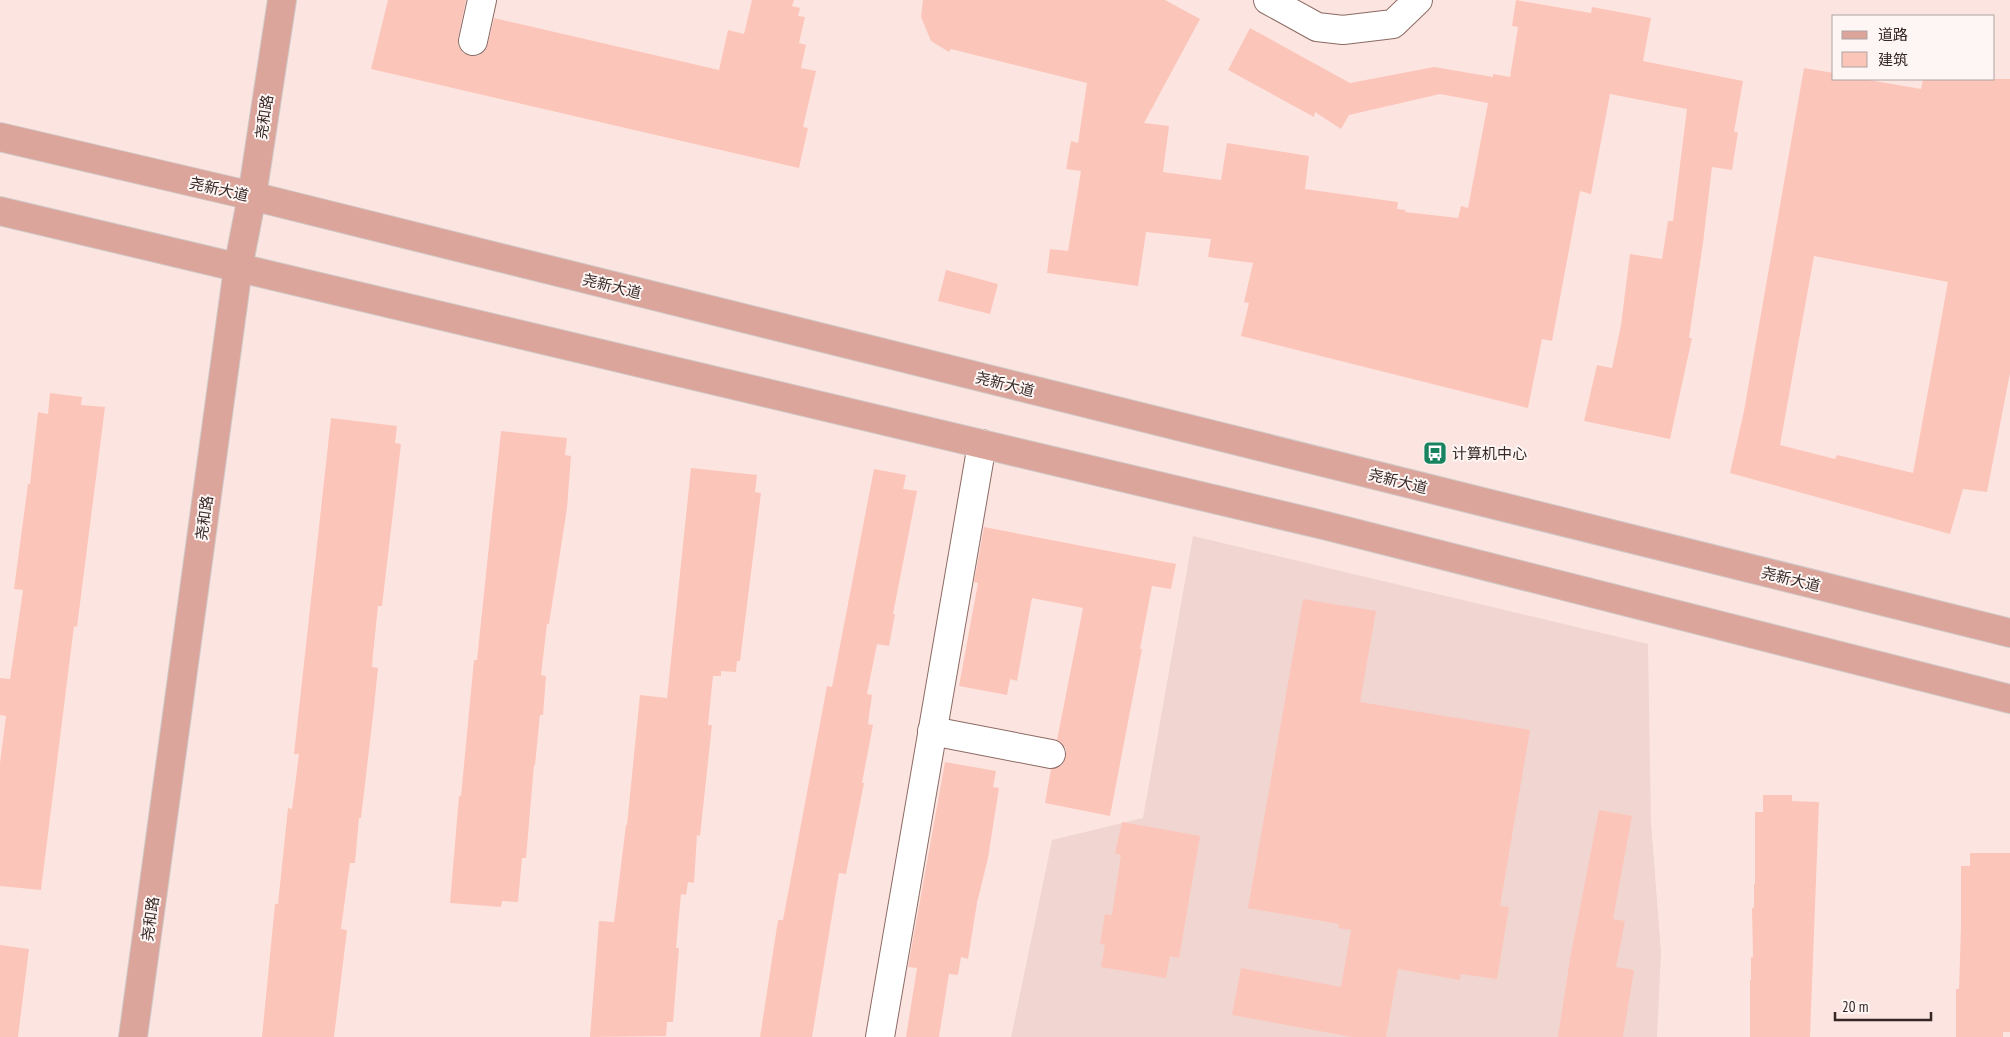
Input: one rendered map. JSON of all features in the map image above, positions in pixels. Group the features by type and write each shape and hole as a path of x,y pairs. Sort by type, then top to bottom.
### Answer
{"main road":[{"name":"尧和路","path":"134,1037 238,268 252,196 282,0"},
{"name":"尧新大道","path":"0,137 252,196 2010,633"},
{"path":"0,211 1327,526 2010,698"}],"lane":[{"path":"473,41 482,0"},
{"path":"1268,0 1317,27 1343,30 1393,24 1418,0"},
{"path":"880,1037 982,444"},
{"path":"932,731 1050,754"}],"shaded area":[{"path":"1193,536 1648,644 1651,822 1661,952 1657,1037 1011,1037 1052,840 1143,818"}],"building":[{"path":"388,0 466,0 458,45 463,53 470,56 478,56 485,51 494,18 719,70 728,30 744,34 752,0 794,0 792,6 800,8 798,16 805,17 799,43 806,45 801,68 816,71 803,127 808,128 799,168 371,69"},
{"path":"923,0 1165,0 1200,19 1144,123 1169,126 1163,172 1221,180 1227,143 1309,156 1305,189 1398,202 1397,209 1406,210 1405,212 1458,218 1461,206 1468,208 1488,103 1440,94 1349,115 1341,129 1315,112 1314,117 1228,70 1250,28 1350,83 1434,67 1493,77 1493,74 1510,77 1518,27 1512,26 1516,0 1591,13 1592,7 1651,18 1643,61 1743,81 1734,132 1738,132 1732,170 1712,167 1689,338 1692,338 1670,439 1584,421 1597,365 1612,368 1621,325 1630,254 1662,259 1668,221 1673,221 1687,109 1610,94 1591,194 1580,191 1552,341 1542,339 1528,408 1241,336 1249,303 1244,302 1253,263 1208,257 1211,239 1146,232 1138,286 1047,273 1050,249 1068,251 1081,171 1066,169 1071,141 1078,143 1087,83 951,49 949,52 931,41 921,17"},
{"path":"1804,68 1832,73 1832,80 1869,80 1921,89 1923,80 2010,79 2010,373 1987,492 1963,489 1950,534 1730,473 1744,411","holes":["1814,256 1948,282 1913,473 1837,455 1835,459 1780,445"]},
{"path":"946,270 998,284 990,314 938,301"},
{"path":"50,393 82,397 81,405 105,407 77,627 74,626 41,890 0,886 0,763 6,716 0,715 0,678 10,679 23,590 14,589 28,484 30,484 38,412 48,414"},
{"path":"331,418 397,426 395,443 401,444 382,606 378,606 373,654 372,667 378,668 373,716 355,863 350,863 341,929 347,930 334,1037 262,1037 275,904 278,904 288,808 292,809 299,754 294,754"},
{"path":"501,431 567,438 565,455 571,456 567,508 549,624 547,624 541,675 546,676 543,715 540,715 534,765 526,858 522,858 518,902 502,901 501,907 450,903 459,796 461,796 474,660 477,660"},
{"path":"691,468 757,475 755,492 761,493 740,661 737,661 736,672 721,671 721,676 713,676 708,725 712,725 700,836 697,835 694,883 688,882 686,895 681,894 676,948 679,948 673,1022 667,1022 666,1036 590,1037 599,921 614,922 627,825 640,695 667,698"},
{"path":"874,469 906,475 903,489 917,491 893,614 895,614 889,646 877,644 867,694 872,695 868,724 873,725 846,874 839,873 812,1037 760,1037 778,920 783,920 827,686 832,687"},
{"path":"984,527 1176,564 1171,589 1152,586 1110,816 1045,803 1051,769 1062,765 1066,756 1066,748 1057,740 1083,608 1032,598 1017,681 1010,679 1007,695 959,686 978,583 974,582"},
{"path":"1303,599 1376,611 1360,702 1530,730 1500,906 1509,907 1497,979 1461,974 1460,980 1398,969 1386,1037 1352,1037 1232,1015 1241,968 1341,987 1351,930 1338,928 1339,924 1248,908"},
{"path":"945,762 996,771 993,787 999,788 988,858 977,903 968,959 961,957 958,975 949,974 939,1037 906,1037 917,968 908,967"},
{"path":"1763,795 1792,795 1792,801 1819,802 1810,1037 1750,1037 1750,980 1751,957 1753,957 1752,908 1754,908 1755,884 1755,812 1763,812"},
{"path":"1599,810 1632,816 1613,919 1625,921 1616,967 1634,970 1623,1037 1558,1037 1570,959"},
{"path":"1122,822 1200,836 1179,958 1170,956 1166,978 1101,967 1105,945 1100,944 1105,914 1112,915 1121,855 1115,853"},
{"path":"1970,853 2010,853 2010,1032 2003,1032 2003,1037 1956,1037 1956,989 1959,989 1961,927 1961,866 1970,866"},
{"path":"0,945 29,949 18,1037 0,1037"}],"place":[{"name":"计算机中心","path":"1435,453"}]}
